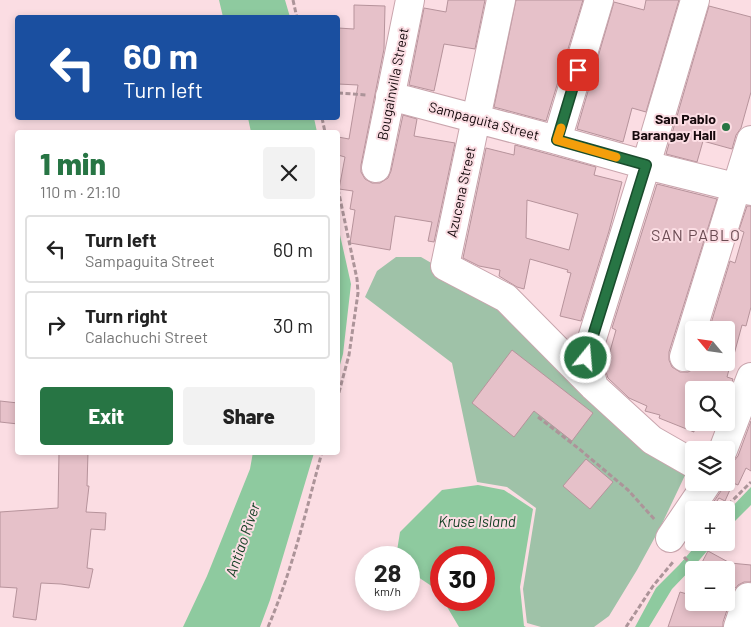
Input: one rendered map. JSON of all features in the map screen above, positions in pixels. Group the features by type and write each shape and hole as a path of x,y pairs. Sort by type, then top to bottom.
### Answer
{"street":[{"name":"Bougainvilla Street","path":"376,168 410,0"},
{"name":"Azucena Street","path":"501,0 445,266 506,298 594,387"},
{"path":"557,140 599,0"},
{"path":"685,459 652,440 594,387 586,358 695,0"},
{"name":"Sampaguita Street","path":"390,96 646,165 744,189"},
{"path":"684,357 744,189 751,140"},
{"path":"726,441 751,377"},
{"path":"676,551 704,491"},
{"path":"738,627 749,597"}],"path":[{"path":"293,0 296,15"},
{"path":"340,93 390,96"},
{"path":"340,199 358,293 349,355 340,389"},
{"path":"538,417 628,490 676,551 687,561"},
{"path":"268,627 278,603 298,541 321,455"},
{"path":"733,501 751,482"},
{"path":"626,627 676,551"}],"shaded area":[{"path":"396,257 421,257 502,304 685,466 685,475 660,528 637,570 609,616 594,627 541,627 527,623 523,589 536,508 507,487 477,482 452,363 365,297 377,271"}],"water":[{"path":"219,0 285,0 289,15 223,15"},
{"path":"248,120 314,120 317,130 251,130"},
{"path":"340,235 351,284 343,354 340,365"},
{"name":"Antiao River","path":"252,455 313,455 270,600 260,627 183,627 207,576 250,469"},
{"name":"Kruse Island","path":"478,485 504,490 533,509 520,587 524,626 526,627 459,627 450,611 495,611 495,546 430,546 430,585 420,578 420,546 398,546 400,532 442,490"},
{"path":"751,487 751,505 735,521 735,504"},
{"path":"691,551 707,551 698,561 685,561 685,575 672,589 649,627 635,627 656,588"}],"building":[{"path":"448,0 485,0 475,49 444,44 434,91 409,85 424,8 446,12"},
{"path":"516,0 583,0 546,121 494,107"},
{"path":"646,0 679,0 646,112 632,108 623,142 577,129 614,2 644,10"},
{"path":"354,5 385,6 384,49 361,165 361,172 365,179 372,183 380,183 388,178 403,115 417,119 414,136 455,143 434,242 428,241 432,222 395,216 390,250 350,243 355,210 350,209 353,191 340,189 345,157 340,156 340,137 349,139 358,85 340,84 340,28 354,29"},
{"path":"709,6 751,17 751,92 741,128 736,135 732,149 703,141 697,162 666,154"},
{"path":"515,145 596,167 594,175 622,182 581,321 560,316 571,273 567,272 568,270 530,259 524,289 499,276 500,270 479,266 463,258 486,148 514,155","holes":["527,200 578,214 569,250 526,238"]},
{"path":"657,184 717,199 669,352 669,360 672,367 680,372 729,371 727,377 733,379 732,381 685,381 685,428 659,418 660,415 645,411 647,406 629,398 608,378 605,369 616,330 612,328"},
{"path":"747,206 751,206 751,307 746,326 742,325 735,351 735,321 712,321 730,261 735,263 744,232 739,230"},
{"path":"512,350 593,413 572,441 534,411 514,437 472,403"},
{"path":"0,401 15,403 15,424 0,422"},
{"path":"751,421 751,471 746,468 738,485 735,484 735,460"},
{"path":"59,455 88,455 87,486 89,486 86,512 106,513 105,530 91,529 87,568 93,569 89,588 41,583 36,620 13,617 17,588 0,587 0,512 58,508"},
{"path":"586,459 613,482 590,509 563,486"},
{"path":"721,491 729,491 725,501 719,498 714,501"},
{"path":"708,551 726,561 703,561"},
{"path":"735,563 751,565 751,582 744,582 736,588"},
{"path":"680,592 685,593 685,611 727,611 723,627 668,627"}],"slow traffic":[{"path":"561,128 557,140 616,157"}],"place":[{"name":"San Pablo Barangay Hall","path":"726,127"}],"district":[{"name":"SAN PABLO","path":"696,235"}],"route":[{"path":"578,70 557,140 646,165 586,358"}]}
